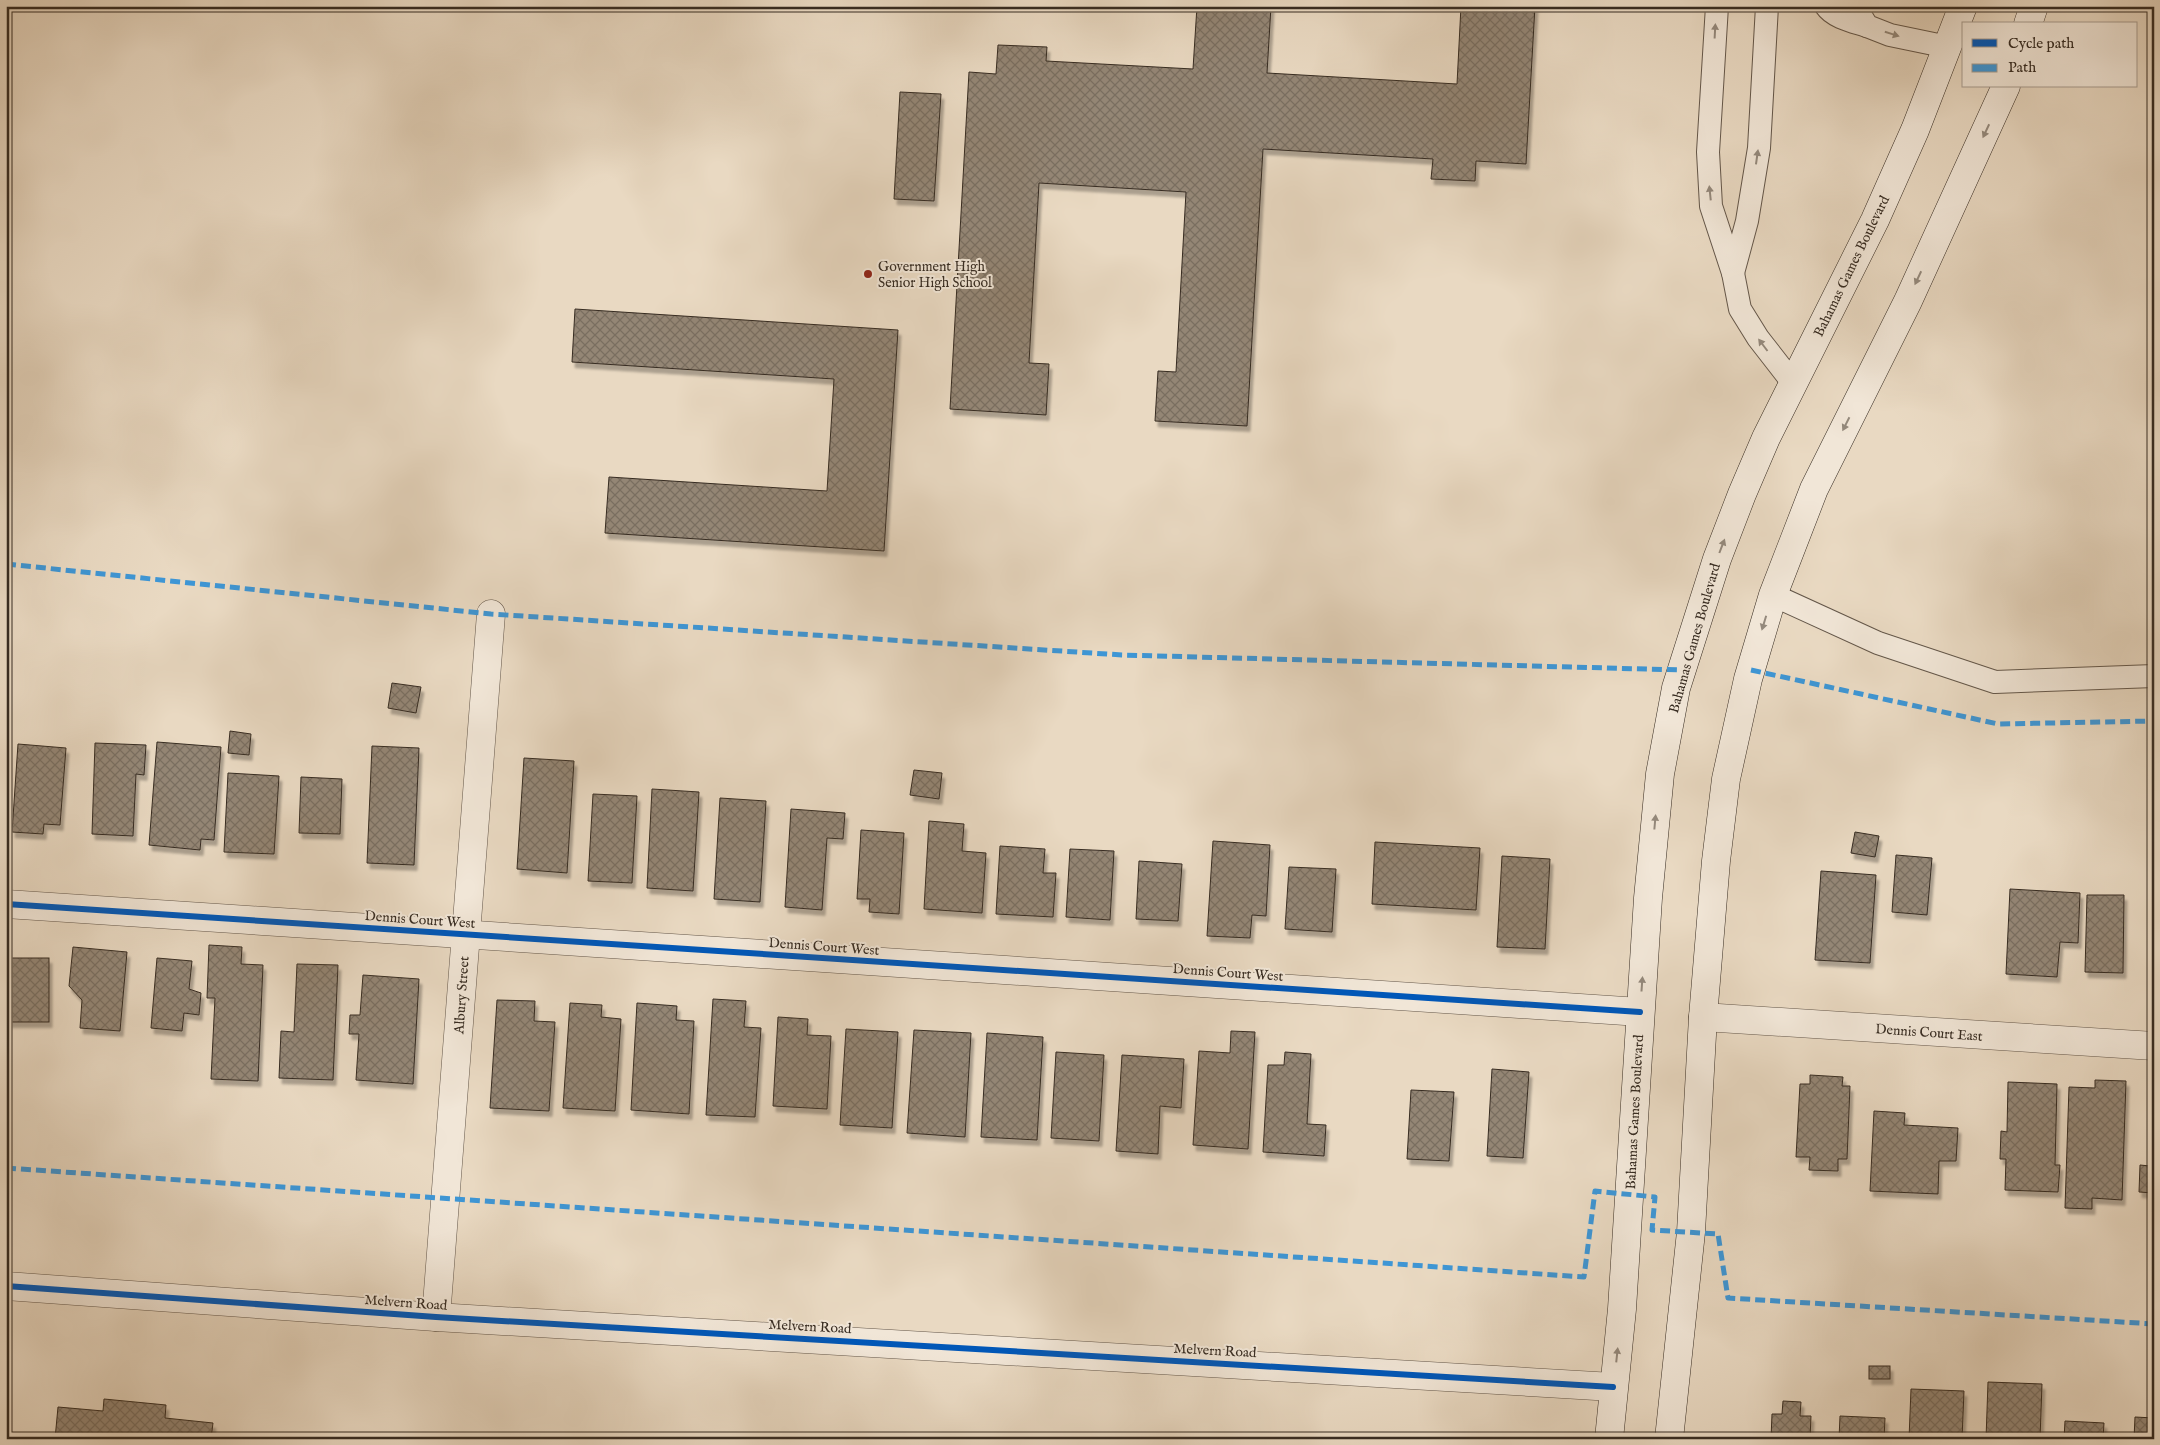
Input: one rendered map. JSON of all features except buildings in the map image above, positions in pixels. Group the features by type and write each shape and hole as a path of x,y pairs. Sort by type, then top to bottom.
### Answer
{"street":[{"name":"Bahamas Games Boulevard","path":"1609,1439 1622,1309 1640,1012 1657,799 1676,688 1717,559 1766,438 1876,220 1948,47 1963,6"},
{"path":"2029,22 2034,6"},
{"path":"1669,1439 1691,1232 1716,861 1726,779 1748,679 1773,595 1818,480 1908,300 2005,88"},
{"name":"Albury Street","path":"436,1317 491,614"},
{"name":"Dennis Court West","path":"6,904 1640,1012"},
{"name":"Dennis Court East","path":"1704,1017 2154,1046"},
{"name":"Melvern Road","path":"6,1286 436,1317 1613,1387"}],"lane":[{"path":"1717,6 1708,178 1711,206 1733,273 1740,309 1758,338 1793,383"},
{"path":"1733,273 1747,221 1759,148 1767,6"},
{"path":"1826,6 1829,10 1849,20 1890,35 1948,47"},
{"path":"1855,6 1867,26"},
{"path":"1773,595 1878,643 1994,682 2154,676"}],"marked path":[{"path":"6,564 491,614 1122,655 1682,670"},
{"path":"1751,670 1998,724 2154,721"},
{"path":"6,1168 1584,1277 1595,1191 1655,1197 1652,1230 1718,1234 1728,1298 2154,1324"}],"cycle path":[{"path":"6,904 1640,1012"},
{"path":"6,1286 436,1317 1613,1387"}],"place":[{"name":"Government High Senior High School","path":"868,274"}]}
